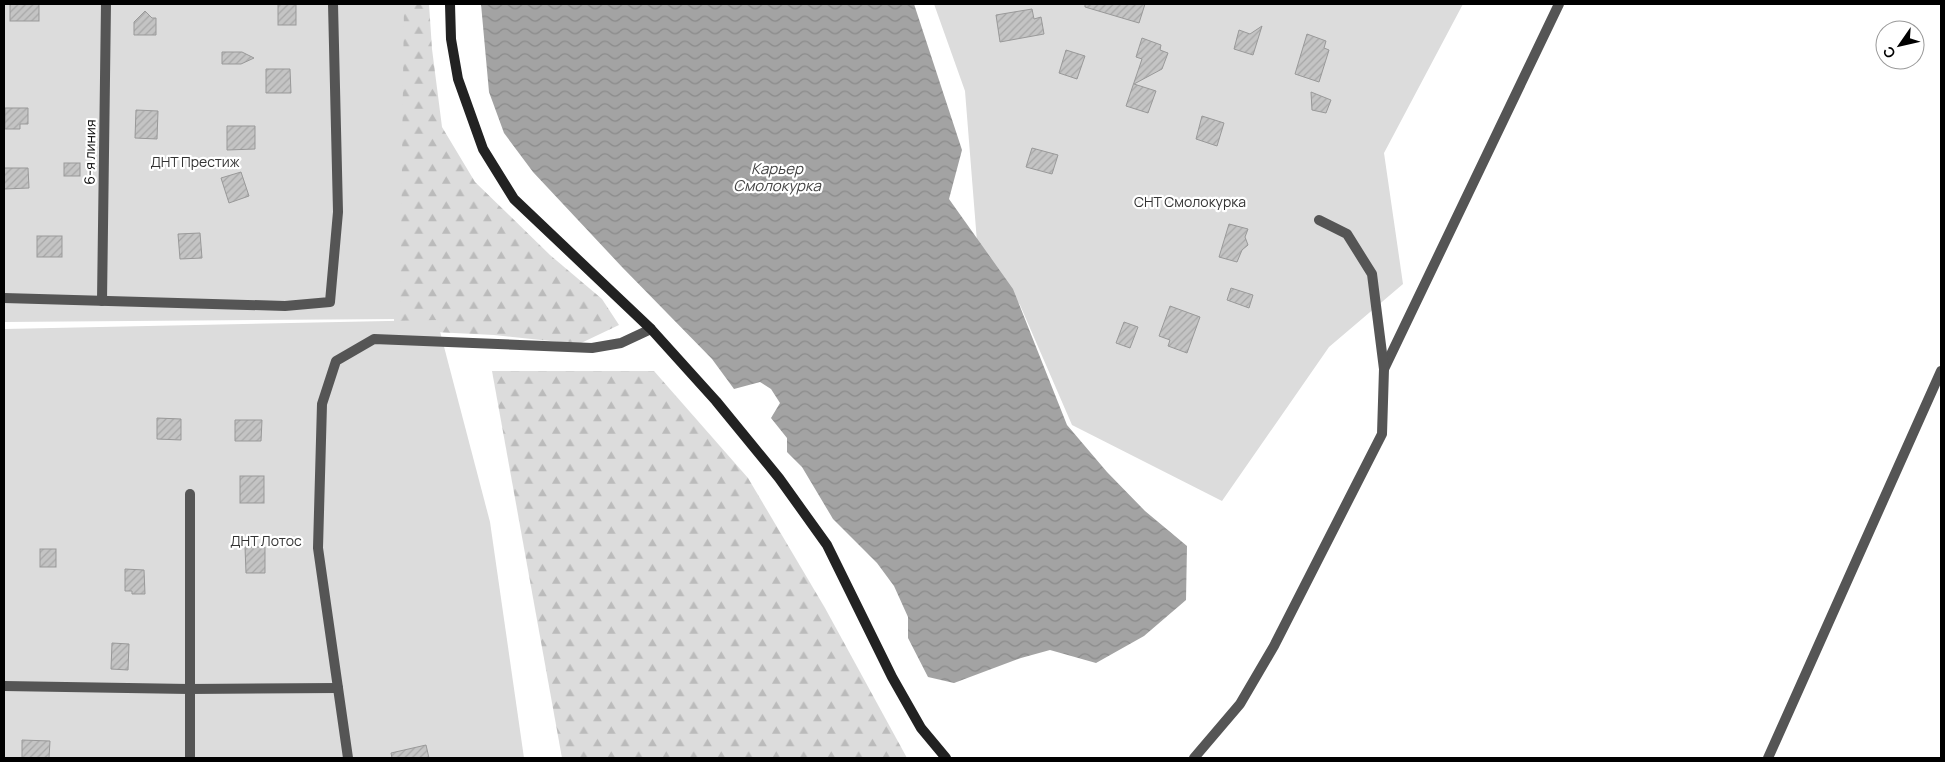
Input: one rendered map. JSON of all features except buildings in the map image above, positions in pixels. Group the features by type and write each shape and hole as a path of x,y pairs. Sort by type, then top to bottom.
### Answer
{"street":[{"name":"6-я линия","path":"102,301 106,4"},
{"path":"4,298 285,306 330,302 338,212 334,4"},
{"path":"450,4 451,39 458,80 483,149 514,199 650,329 716,401 779,478 827,545 892,677 921,728 946,758"},
{"path":"1384,370 1559,4"},
{"path":"1194,758 1240,704 1274,646 1382,434 1384,370 1372,274 1347,234 1318,220"},
{"path":"348,758 318,548 322,404 336,362 374,338 592,348 621,343 650,329"},
{"path":"1768,758 1941,371"},
{"path":"190,494 190,758"},
{"path":"4,686 189,689 338,688"}],"green space":[{"name":"ДНТ Престиж","path":"4,4 404,4 400,319 4,322"},
{"path":"395,4 429,4 432,49 442,127 475,182 550,255 602,299 619,325 579,344 494,335 394,330"},
{"name":"СНТ Смолокурка","path":"934,4 1463,4 1384,153 1403,284 1329,347 1222,501 1072,425 1020,305 977,242 965,91"},
{"name":"ДНТ Лотос","path":"437,320 490,522 524,758 4,758 4,329"},
{"path":"492,371 654,371 748,478 825,608 907,758 562,758"}],"water":[{"name":"Карьер Смолокурка","path":"481,4 914,4 962,150 949,199 1013,289 1067,425 1107,472 1145,511 1187,546 1186,600 1144,636 1096,663 1050,650 1021,658 954,683 928,677 908,638 908,617 894,586 877,563 833,519 802,467 787,452 787,438 771,418 780,403 771,389 760,382 734,389 712,359 533,172 504,133 489,92"}]}
